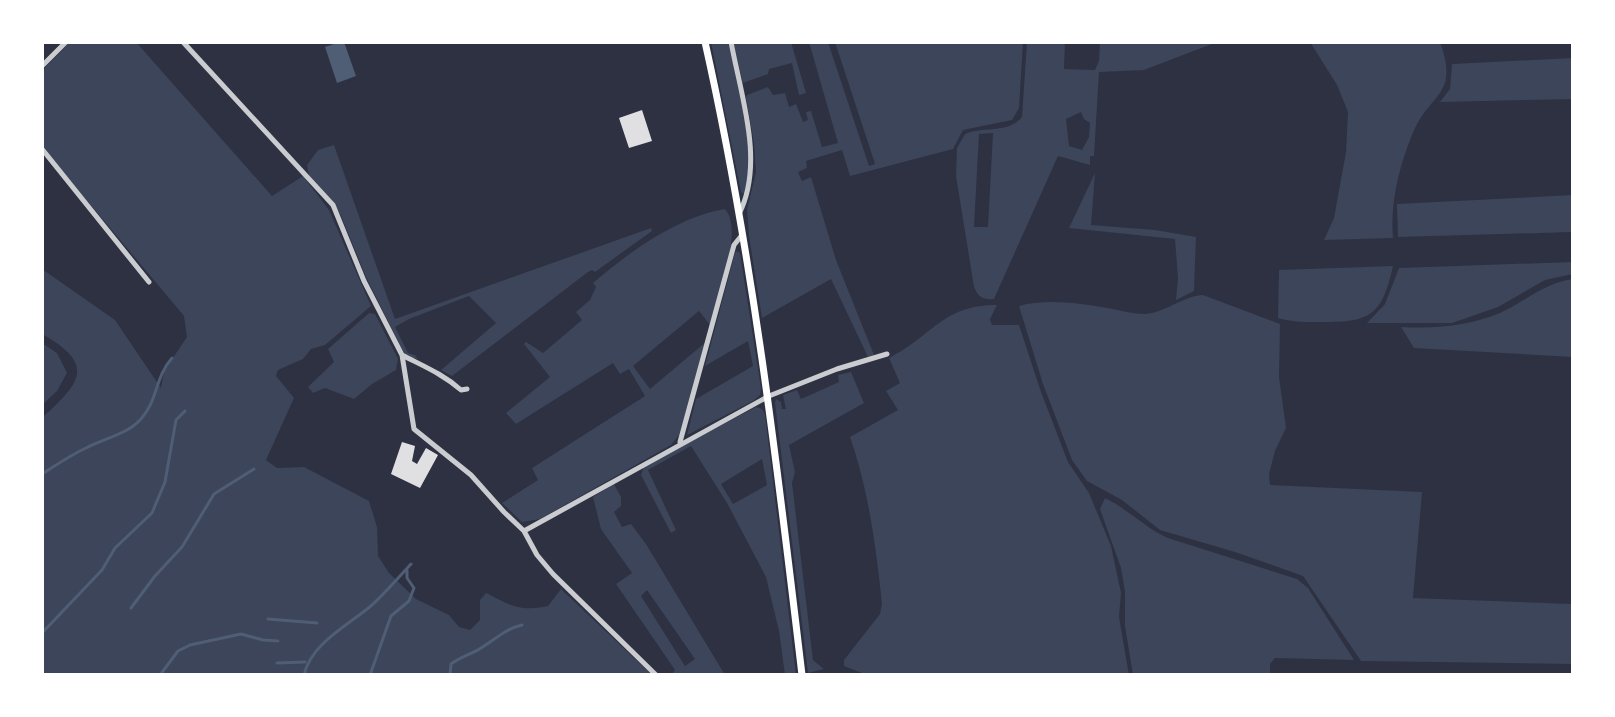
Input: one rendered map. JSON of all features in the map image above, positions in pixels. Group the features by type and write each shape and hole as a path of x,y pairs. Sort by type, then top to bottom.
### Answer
{"main road":[{"path":"705,42 739,215 769,396 802,675"}],"street":[{"path":"42,66 66,42"},
{"path":"183,42 333,205 364,281 402,355 414,429 471,475 524,531 537,555 553,574 656,675"},
{"path":"731,42 753,160 749,195 739,215"},
{"path":"42,149 149,282"},
{"path":"680,443 734,245 742,235"},
{"path":"524,531 769,396 837,369 887,354"},
{"path":"402,355 426,365 461,390 467,389"}],"shaded area":[{"path":"70,42 136,42 272,196 303,176 329,210 371,306 325,345 311,349 303,359 278,370 276,376 294,398 266,460 277,468 304,467 369,501 377,527 378,556 389,573 416,599 449,615 459,627 470,630 480,620 480,600 486,593 509,604 530,608 548,606 561,589 652,675 42,675 42,418 66,394 77,374 71,355 42,334 42,269 115,320 161,388 164,371 187,337 184,316 42,147 42,71"},
{"path":"344,42 356,76 337,83 325,47"},
{"path":"711,42 728,42 746,120 750,161 743,194 741,192"},
{"path":"733,42 791,42 806,93 799,95 792,63 769,69 768,74 743,83"},
{"path":"809,42 828,42 869,166 875,164 835,42 1023,42 1019,108 1012,120 963,130 953,149 850,176 842,150 806,161 807,168 798,172 802,181 811,177 836,260 874,355 868,357 831,279 762,318 747,210 756,172 746,98 768,87 773,95 785,93 789,107 796,104 803,122 808,120 806,112 811,111 822,147 838,143"},
{"path":"1027,42 1065,42 1064,69 1095,70 1100,42 1217,42 1144,70 1099,72 1094,156 1090,156 1090,165 1058,156 994,299 987,299 981,297 974,287 956,176 957,148 965,134 1010,126 1022,117","holes":["1081,112 1090,123 1089,137 1082,150 1069,146 1066,119","993,133 988,227 974,227 979,134"]},
{"path":"1310,42 1440,42 1445,60 1444,84 1419,121 1403,160 1394,198 1393,238 1324,240 1334,218 1346,152 1348,112 1337,85"},
{"path":"1573,58 1573,99 1440,102 1450,89 1452,64"},
{"path":"334,145 395,319 651,228 652,231 595,272 588,272 452,376 441,370 496,323 469,296 395,327 408,353 418,359 409,357 403,351 366,277 341,216 332,200 309,175 307,165 318,150"},
{"path":"1095,173 1091,225 1196,237 1194,291 1176,300 1175,239 1069,228"},
{"path":"1573,195 1573,232 1398,237 1397,204"},
{"path":"725,209 732,232 731,248 710,325 699,311 633,366 650,389 707,341 679,435 671,445 540,519 522,522 502,503 538,480 532,468 645,396 629,369 620,374 613,363 516,424 506,413 550,377 524,344 526,342 543,353 582,320 576,312 590,300 596,287 593,283 607,271 654,237 689,220"},
{"path":"737,251 740,253 760,395 687,435 696,399 753,366 748,341 705,366"},
{"path":"1573,262 1573,274 1545,280 1498,307 1452,323 1367,323 1385,304 1399,268"},
{"path":"1393,266 1380,303 1366,316 1329,322 1278,318 1279,270"},
{"path":"1573,279 1573,357 1414,348 1401,327 1439,327 1476,321 1500,313 1553,284"},
{"path":"1203,295 1280,324 1279,377 1286,428 1275,451 1269,474 1270,485 1422,492 1413,598 1573,604 1573,664 1361,661 1303,576 1160,530 1122,500 1087,481 1072,460 1043,384 1019,306 1042,302 1066,303 1144,314"},
{"path":"997,305 990,319 992,325 1019,325 1068,462 1089,493 1111,546 1121,593 1119,617 1129,675 867,675 844,666 844,660 880,614 882,604 871,520 850,437 898,410 886,391 900,383 889,358 963,310"},
{"path":"369,313 375,314 398,359 396,370 354,399 325,388 313,393 308,387 334,362 328,349"},
{"path":"42,343 57,353 67,373 57,391 42,405"},
{"path":"851,372 864,403 789,445 795,472 792,483 813,660 824,669 808,673 775,403 776,399 781,402 782,409 786,409 783,395 797,390 801,399 839,382 838,375"},
{"path":"756,407 762,409 796,675 785,675 779,631 766,577 727,503 691,446 648,470 676,530 671,533 641,475 644,466","holes":["762,459 767,485 733,504 721,484"]},
{"path":"614,484 621,497 621,506 614,512 622,527 631,524 646,544 725,675 671,675 675,670 616,584 632,573 601,529 593,497","holes":["647,590 695,659 685,666 641,596"]},
{"path":"1105,498 1168,538 1297,579 1308,588 1354,660 1275,658 1270,664 1270,675 1133,675 1125,626 1121,568 1100,509"}],"building":[{"path":"642,110 652,141 629,148 619,118"},
{"path":"402,442 415,446 412,461 417,464 426,448 438,455 420,488 391,474"}],"waterway":[{"path":"42,474 80,451 136,424 147,412 162,373 172,358"},
{"path":"42,633 102,570 115,548 152,513 165,482 176,420 185,411"},
{"path":"131,608 182,547 214,494 254,469"},
{"path":"304,675 314,653 372,605 411,564"},
{"path":"370,675 391,616 409,601 414,588 407,578 407,570"},
{"path":"268,619 317,623"},
{"path":"450,675 451,664 522,625"},
{"path":"160,675 178,651 190,645 241,634 278,641"},
{"path":"277,663 305,662"}]}
